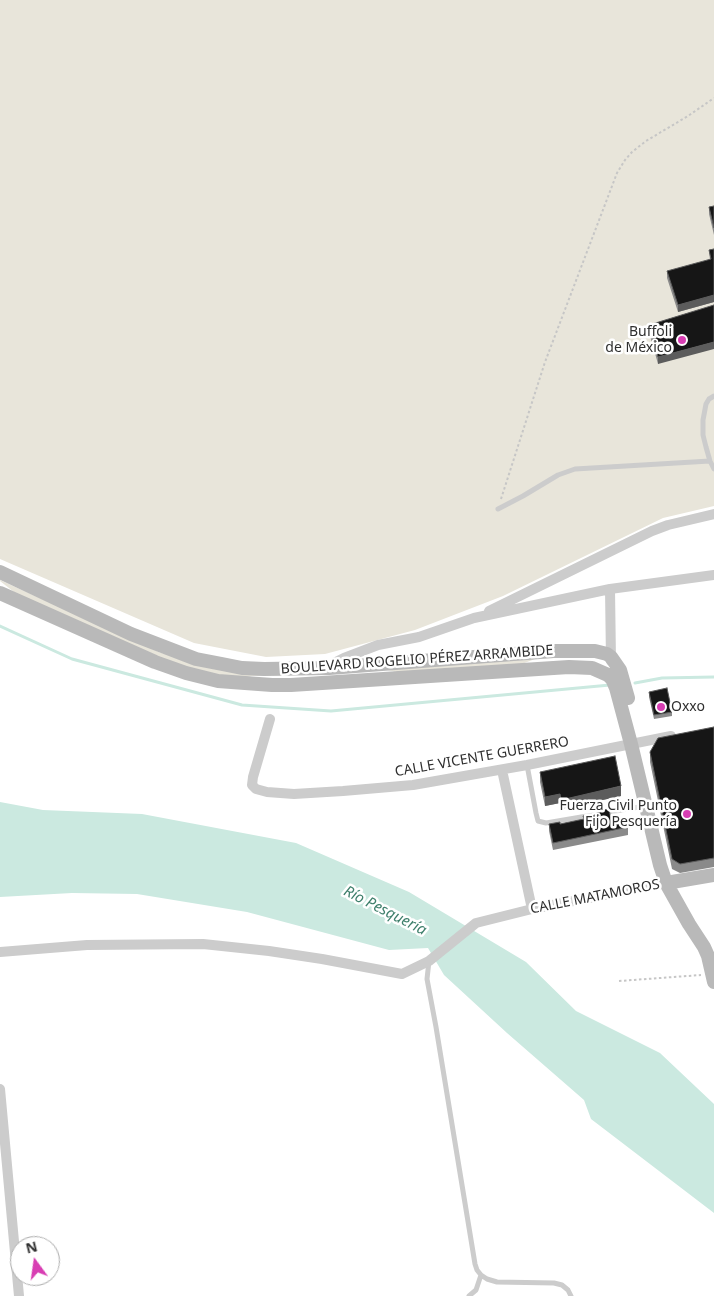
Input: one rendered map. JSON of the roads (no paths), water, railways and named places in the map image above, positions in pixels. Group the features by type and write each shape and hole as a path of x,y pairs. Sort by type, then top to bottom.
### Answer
{"main road":[{"name":"BOULEVARD ROGELIO PÉREZ ARRAMBIDE","path":"0,572 131,634 196,659 249,668 330,668 556,651 595,651 611,657"},
{"name":"BOULEVARD ROGELIO PÉREZ ARRAMBIDE","path":"0,593 155,662 186,673 218,681 272,685 330,683 569,667 592,668 608,675"},
{"path":"611,657 620,670 625,687 634,743 668,883 680,910 704,947 713,978"},
{"path":"330,668 330,683"},
{"path":"608,675 616,688 634,743"},
{"name":"CALLE MATAMOROS","path":"668,883 714,875"},
{"path":"668,883 714,953"}],"street":[{"path":"330,668 344,658 378,645 419,637 474,618 652,531 668,525 714,514"},
{"path":"474,618 610,589 714,575"},
{"path":"608,675 611,657 610,589"},
{"name":"CALLE VICENTE GUERRERO","path":"270,719 253,777 253,788 259,791 294,794 414,785 502,770 685,734"},
{"path":"502,770 532,909"},
{"name":"CALLE MATAMOROS","path":"429,961 476,923 532,909 668,883"},
{"path":"0,952 87,945 203,944 322,958 402,974 429,961"},
{"path":"0,1089 19,1296"}],"lane":[{"path":"714,396 706,404 703,420 704,435 710,461 714,469"},
{"path":"498,509 558,475 575,469 710,461"},
{"path":"527,765 538,820 546,823 648,805"},
{"path":"429,961 427,978 475,1264 481,1275 488,1279 497,1282 554,1283 562,1285 571,1296"},
{"path":"469,1296 476,1290 481,1275"}],"water":[{"name":"Río Pesquería","path":"0,802 43,810 142,814 296,843 409,892 526,962 576,1011 660,1053 714,1104 714,1213 591,1119 584,1100 444,975 428,948 389,950 247,912 137,894 72,893 0,897"}],"waterway":[{"path":"0,626 72,659 242,705 331,711 610,685"},
{"path":"635,683 662,678 714,677"}],"place":[{"name":"Buffoli de México","path":"682,340"},
{"name":"Oxxo","path":"661,707"},
{"name":"Fuerza Civil Punto Fijo Pesquería","path":"687,814"}]}
